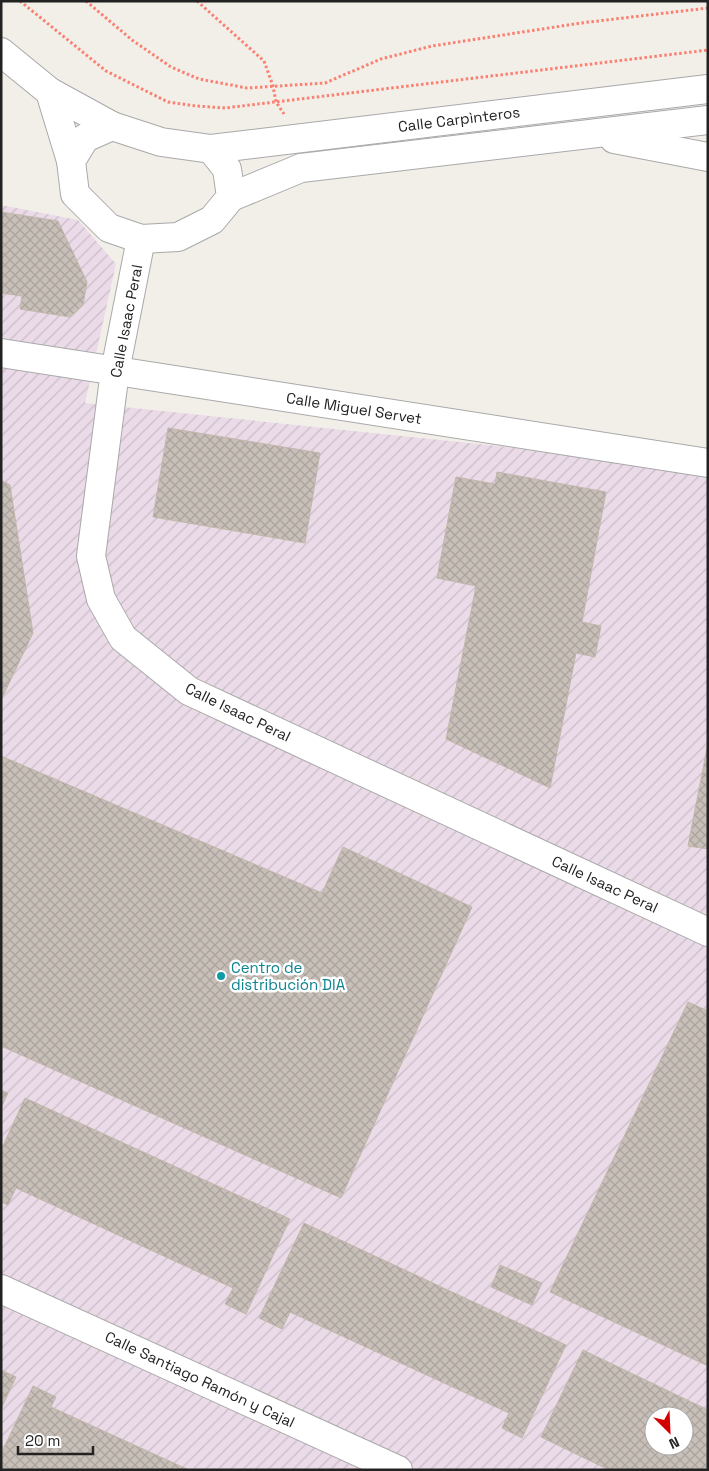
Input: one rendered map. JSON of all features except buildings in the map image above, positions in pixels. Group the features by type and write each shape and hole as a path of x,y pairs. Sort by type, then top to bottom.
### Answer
{"street":[{"path":"1,52 50,92 112,126 161,142 211,149 227,169 230,197 212,220 178,237 141,239 109,228 76,194 71,161 50,92"},
{"name":"Calle Carpìnteros","path":"211,149 708,89"},
{"name":"Calle Carpìnteros","path":"230,197 301,168 708,120"},
{"path":"71,161 85,138 112,126"},
{"path":"591,134 708,157"},
{"name":"Calle Isaac Peral","path":"141,239 115,371 91,556 101,599 123,638 189,691 708,932"},
{"name":"Calle Miguel Servet","path":"1,353 708,463"},
{"name":"Calle Santiago Ramón y Cajal","path":"1,1288 398,1470"}],"path":[{"path":"20,1 106,71 168,102 196,106 225,108 708,50"},
{"path":"86,1 132,40 171,67 199,79 247,88 325,83 381,59 432,46 581,23 708,8"},
{"path":"197,1 264,61 273,86 276,102 298,138"}],"shaded area":[{"path":"1,205 78,220 116,264 85,403 708,468 708,1470 1,1470"}],"place":[{"name":"Centro de distribución DIA","path":"221,976"}]}
